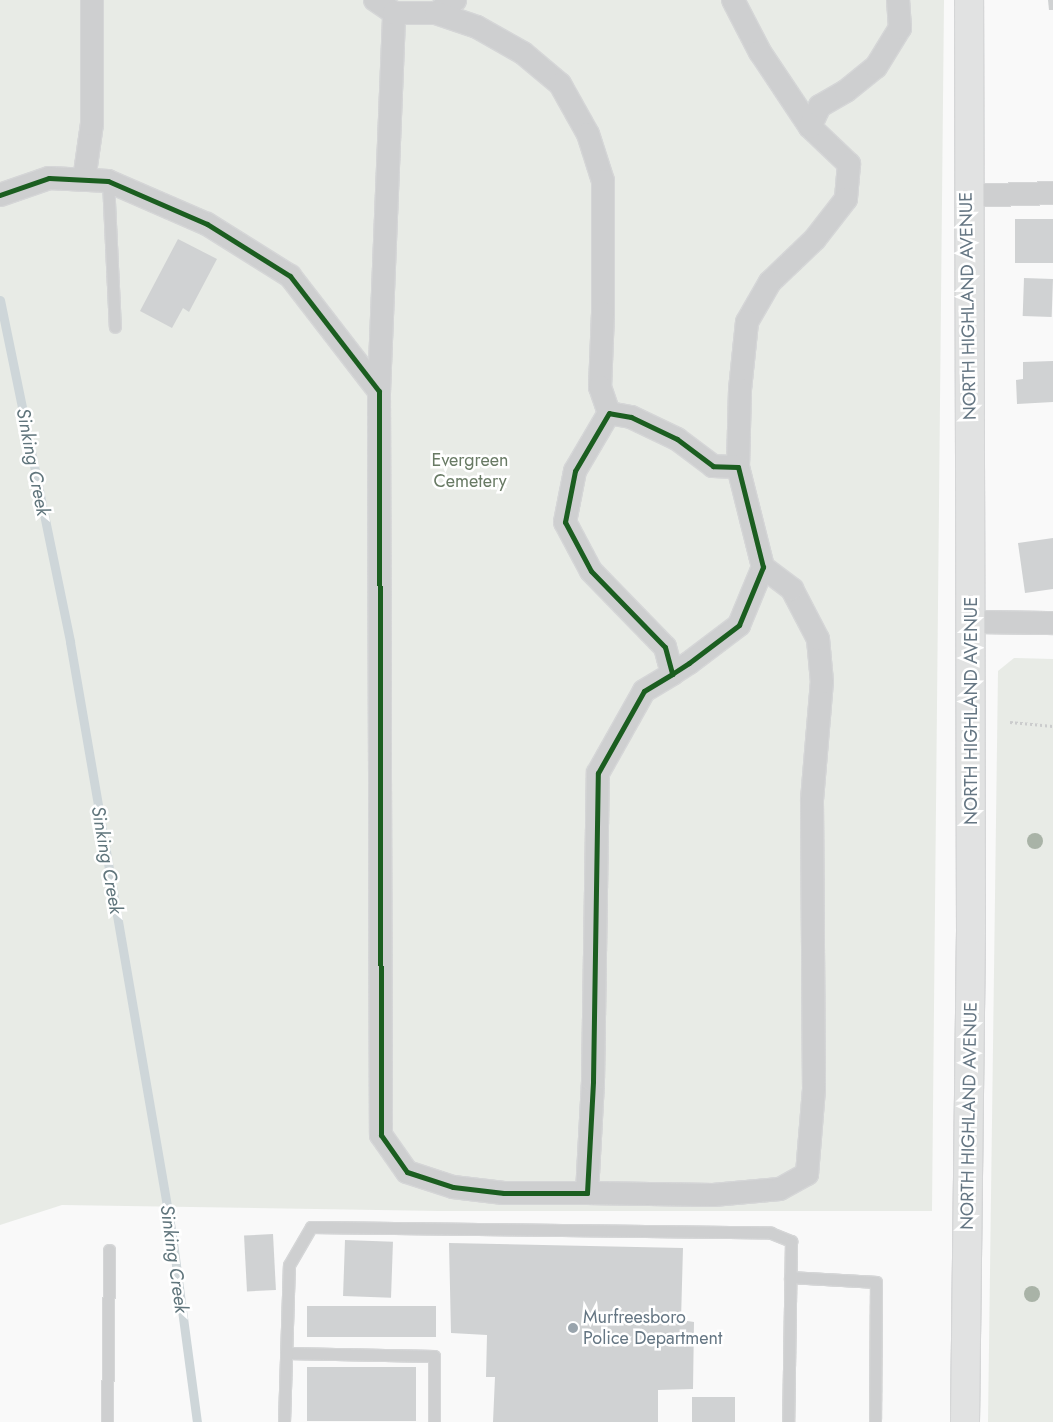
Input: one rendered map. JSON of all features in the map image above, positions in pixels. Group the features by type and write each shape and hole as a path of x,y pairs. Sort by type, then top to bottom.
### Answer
{"street":[{"path":"84,180 92,124 92,0"},
{"path":"375,0 394,13 436,13 477,27 523,53 560,84 588,134 602,181 604,313 600,387 609,413 575,471 564,522 591,571 665,647 672,674"},
{"path":"436,13 455,0"},
{"path":"587,1193 593,1081 598,773 644,691 672,674 739,625 763,567 738,467 740,390 747,322 770,282 815,239 846,199 849,164 810,127 760,52 733,0"},
{"path":"810,127 820,106 846,91 876,67 900,28 898,0"},
{"name":"NORTH HIGHLAND AVENUE","path":"965,1422 972,622 967,196 969,0"},
{"path":"394,13 379,391 381,1135 407,1172 453,1187 504,1193 713,1195 780,1189 807,1174 814,1089 812,800 822,682 818,639 797,597 792,589 763,567"},
{"path":"0,195 49,178 108,181 207,224 290,276 379,391"},
{"path":"967,196 1053,193"},
{"path":"609,413 631,417 677,439 713,466 738,467"},
{"path":"972,622 1053,623"}],"lane":[{"path":"108,181 116,327"},
{"path":"284,1422 289,1265 310,1227 771,1232 791,1241 788,1422"},
{"path":"107,1422 109,1250"},
{"path":"790,1277 876,1282 875,1422"},
{"path":"286,1353 434,1356 434,1422"}],"path":[{"path":"1010,722 1053,726"}],"green space":[{"name":"Evergreen Cemetery","path":"0,0 944,0 932,1211 439,1211 62,1205 0,1225"},
{"path":"1014,658 1053,659 1053,1422 988,1422 998,671"}],"building":[{"path":"1048,0 1053,0 1053,10 1049,10"},
{"path":"1015,219 1053,219 1053,263 1015,263"},
{"path":"178,239 217,259 189,312 183,308 172,328 140,311"},
{"path":"1024,278 1053,279 1052,317 1023,316"},
{"path":"1053,361 1053,402 1017,404 1016,380 1023,379 1023,362"},
{"path":"1053,538 1053,589 1025,593 1018,543"},
{"path":"273,1234 276,1290 247,1291 244,1236"},
{"path":"345,1240 393,1242 391,1298 343,1296"},
{"name":"Murfreesboro Police Department","path":"449,1243 683,1248 681,1320 694,1322 693,1389 658,1390 658,1422 493,1422 495,1377 486,1377 487,1335 451,1333"},
{"path":"307,1306 436,1306 436,1337 307,1337"},
{"path":"307,1367 416,1367 416,1421 307,1421"},
{"path":"692,1397 735,1397 735,1422 692,1422"}],"waterway":[{"name":"Sinking Creek","path":"0,300 70,642 172,1235 197,1422"}],"cycle path":[{"path":"0,195 49,178 108,181 207,224 290,276 379,391 381,1135 407,1172 453,1187 504,1193 587,1193 593,1081 598,773 644,691 672,674 689,663 739,625 763,567 738,467 713,466 677,439 631,417 609,413 575,471 565,522 591,571 665,647 672,674"}],"place":[{"name":"Murfreesboro Police Department","path":"573,1328"}]}
